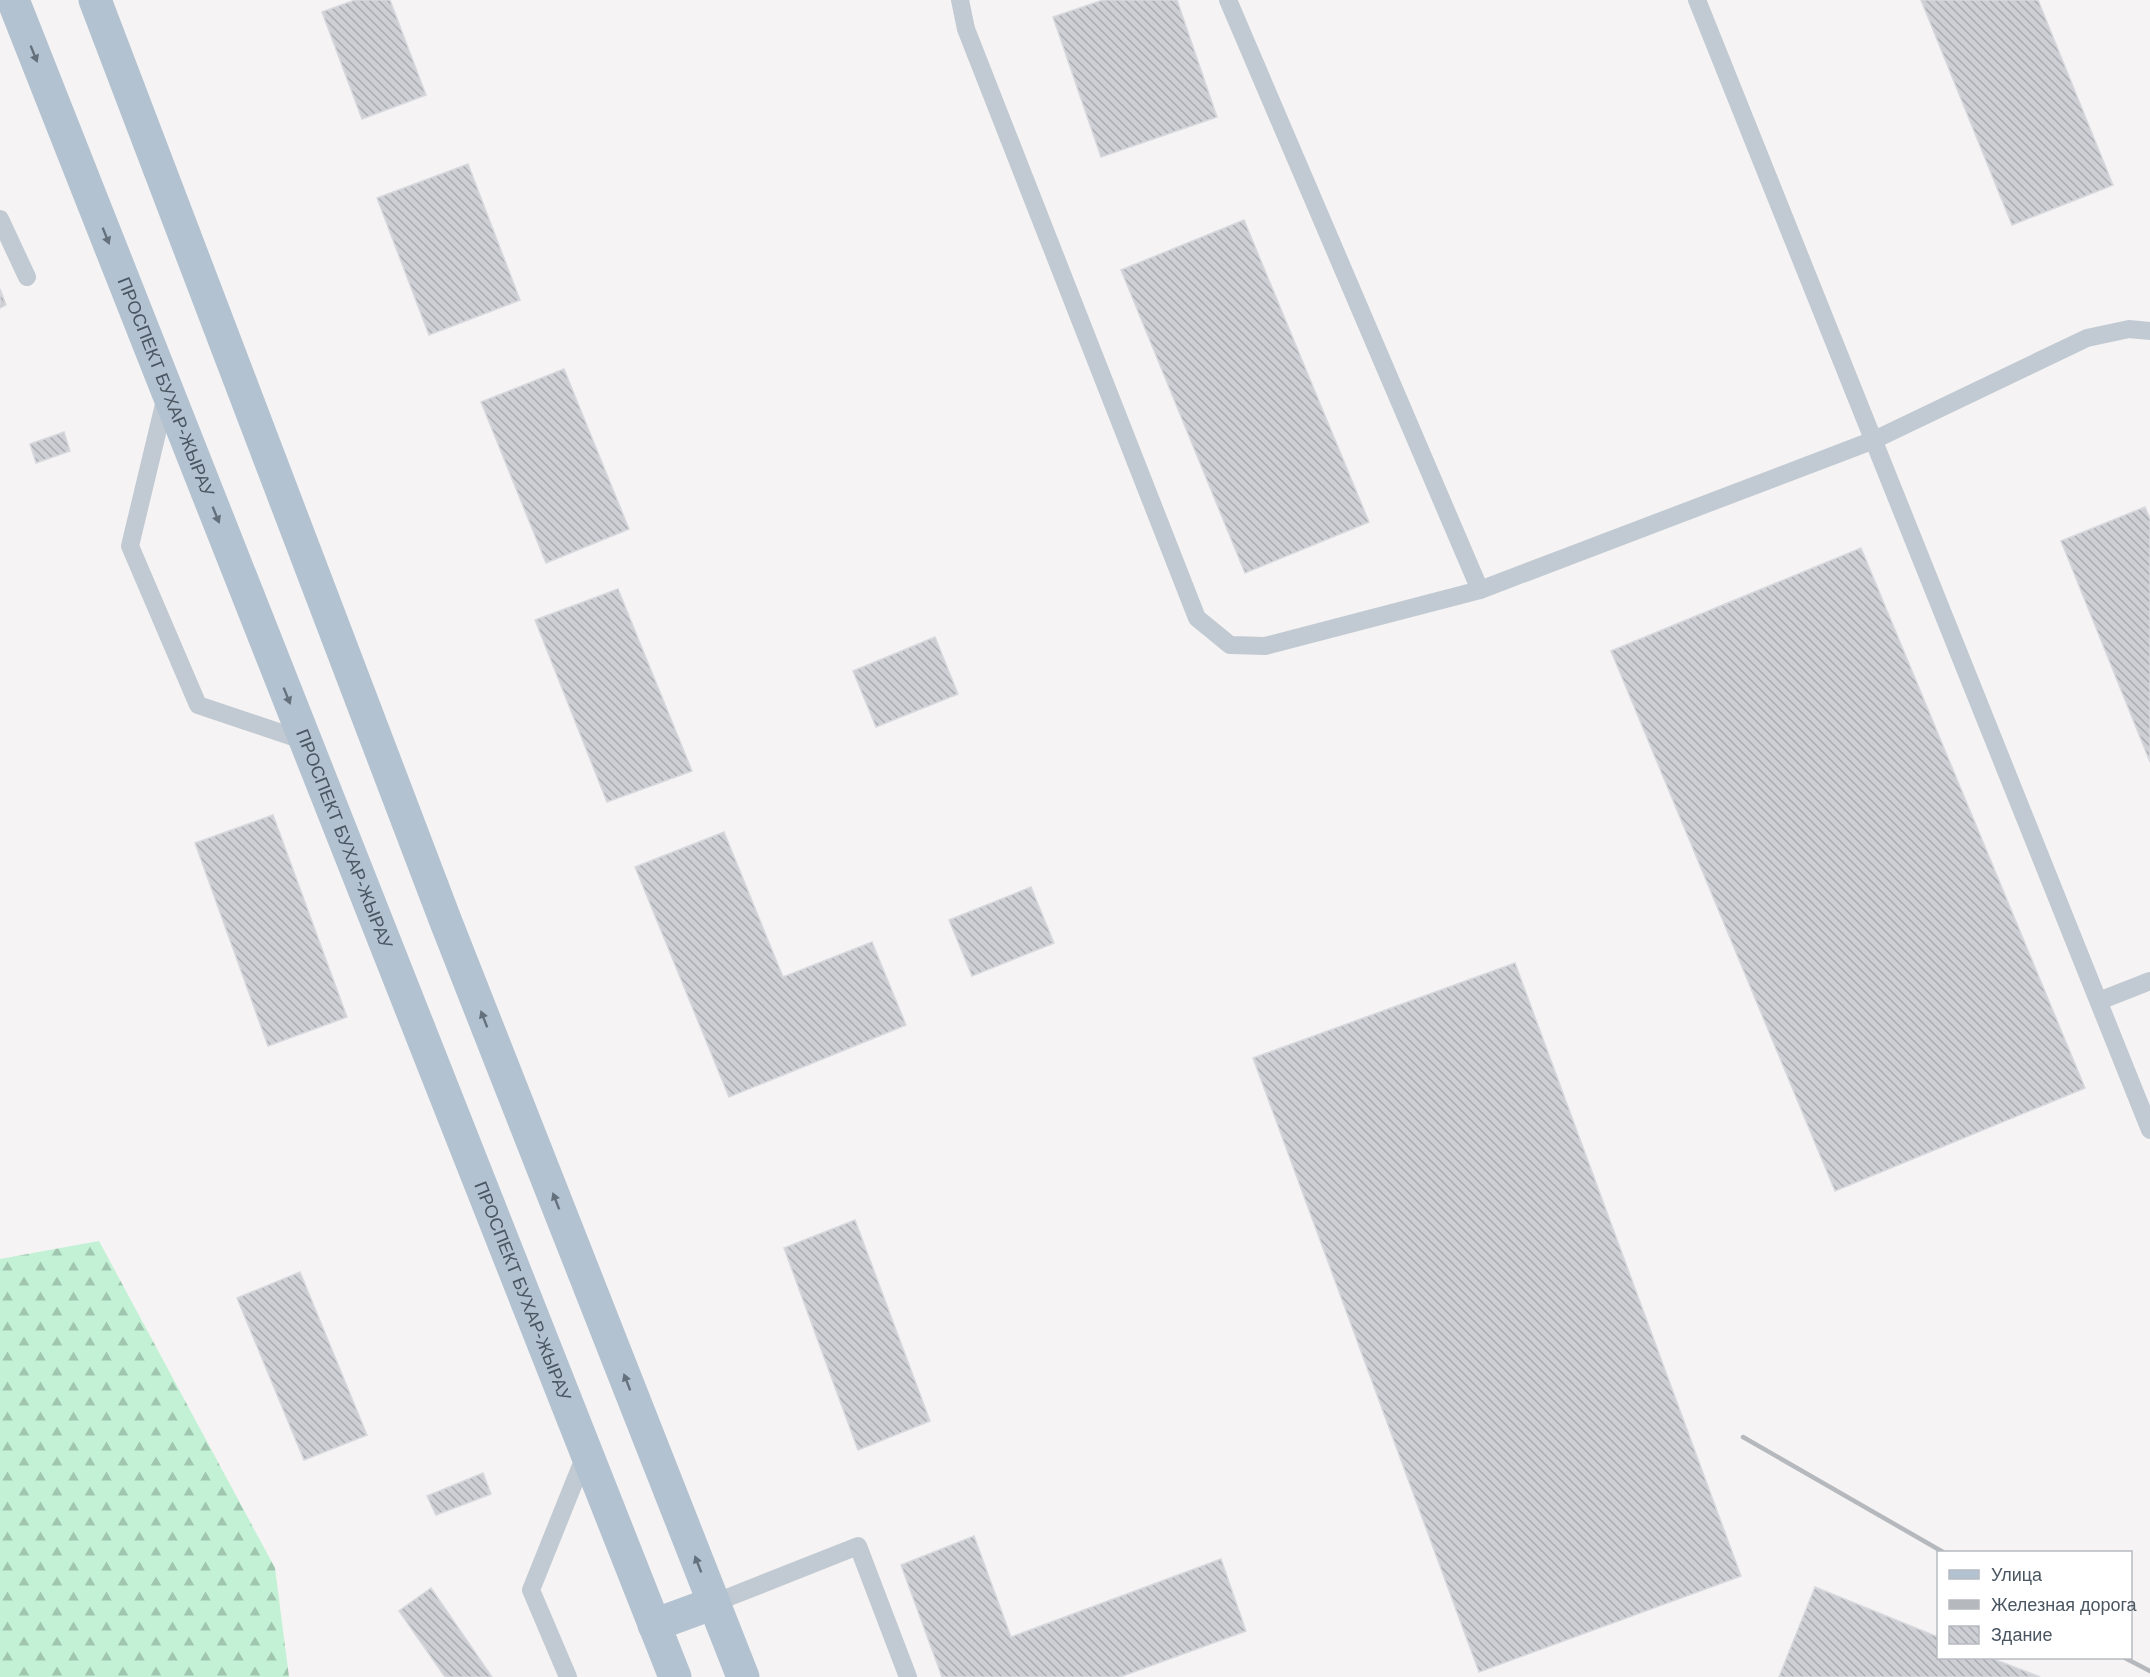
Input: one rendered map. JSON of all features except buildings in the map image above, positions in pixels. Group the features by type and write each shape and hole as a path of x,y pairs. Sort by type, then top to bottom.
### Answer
{"main road":[{"name":"ПРОСПЕКТ БУХАР-ЖЫРАУ","path":"13,0 675,1677"},
{"path":"95,0 446,922 742,1677"},
{"path":"654,1625 714,1603"}],"lane":[{"path":"960,0 966,29 1197,618 1230,645 1265,646 1480,590 1874,440 2087,338 2130,329 2150,332"},
{"path":"1228,0 1480,590"},
{"path":"1697,0 2150,1130"},
{"path":"0,219 27,277"},
{"path":"167,392 130,546 198,705 305,741"},
{"path":"2099,1001 2150,981"},
{"path":"568,1677 531,1590 586,1453"},
{"path":"714,1603 858,1546 908,1677"}],"green space":[{"path":"99,1241 275,1568 289,1677 0,1677 0,1259"}],"railway":[{"path":"1743,1437 1941,1551"},
{"path":"2127,1659 2150,1671"}]}
